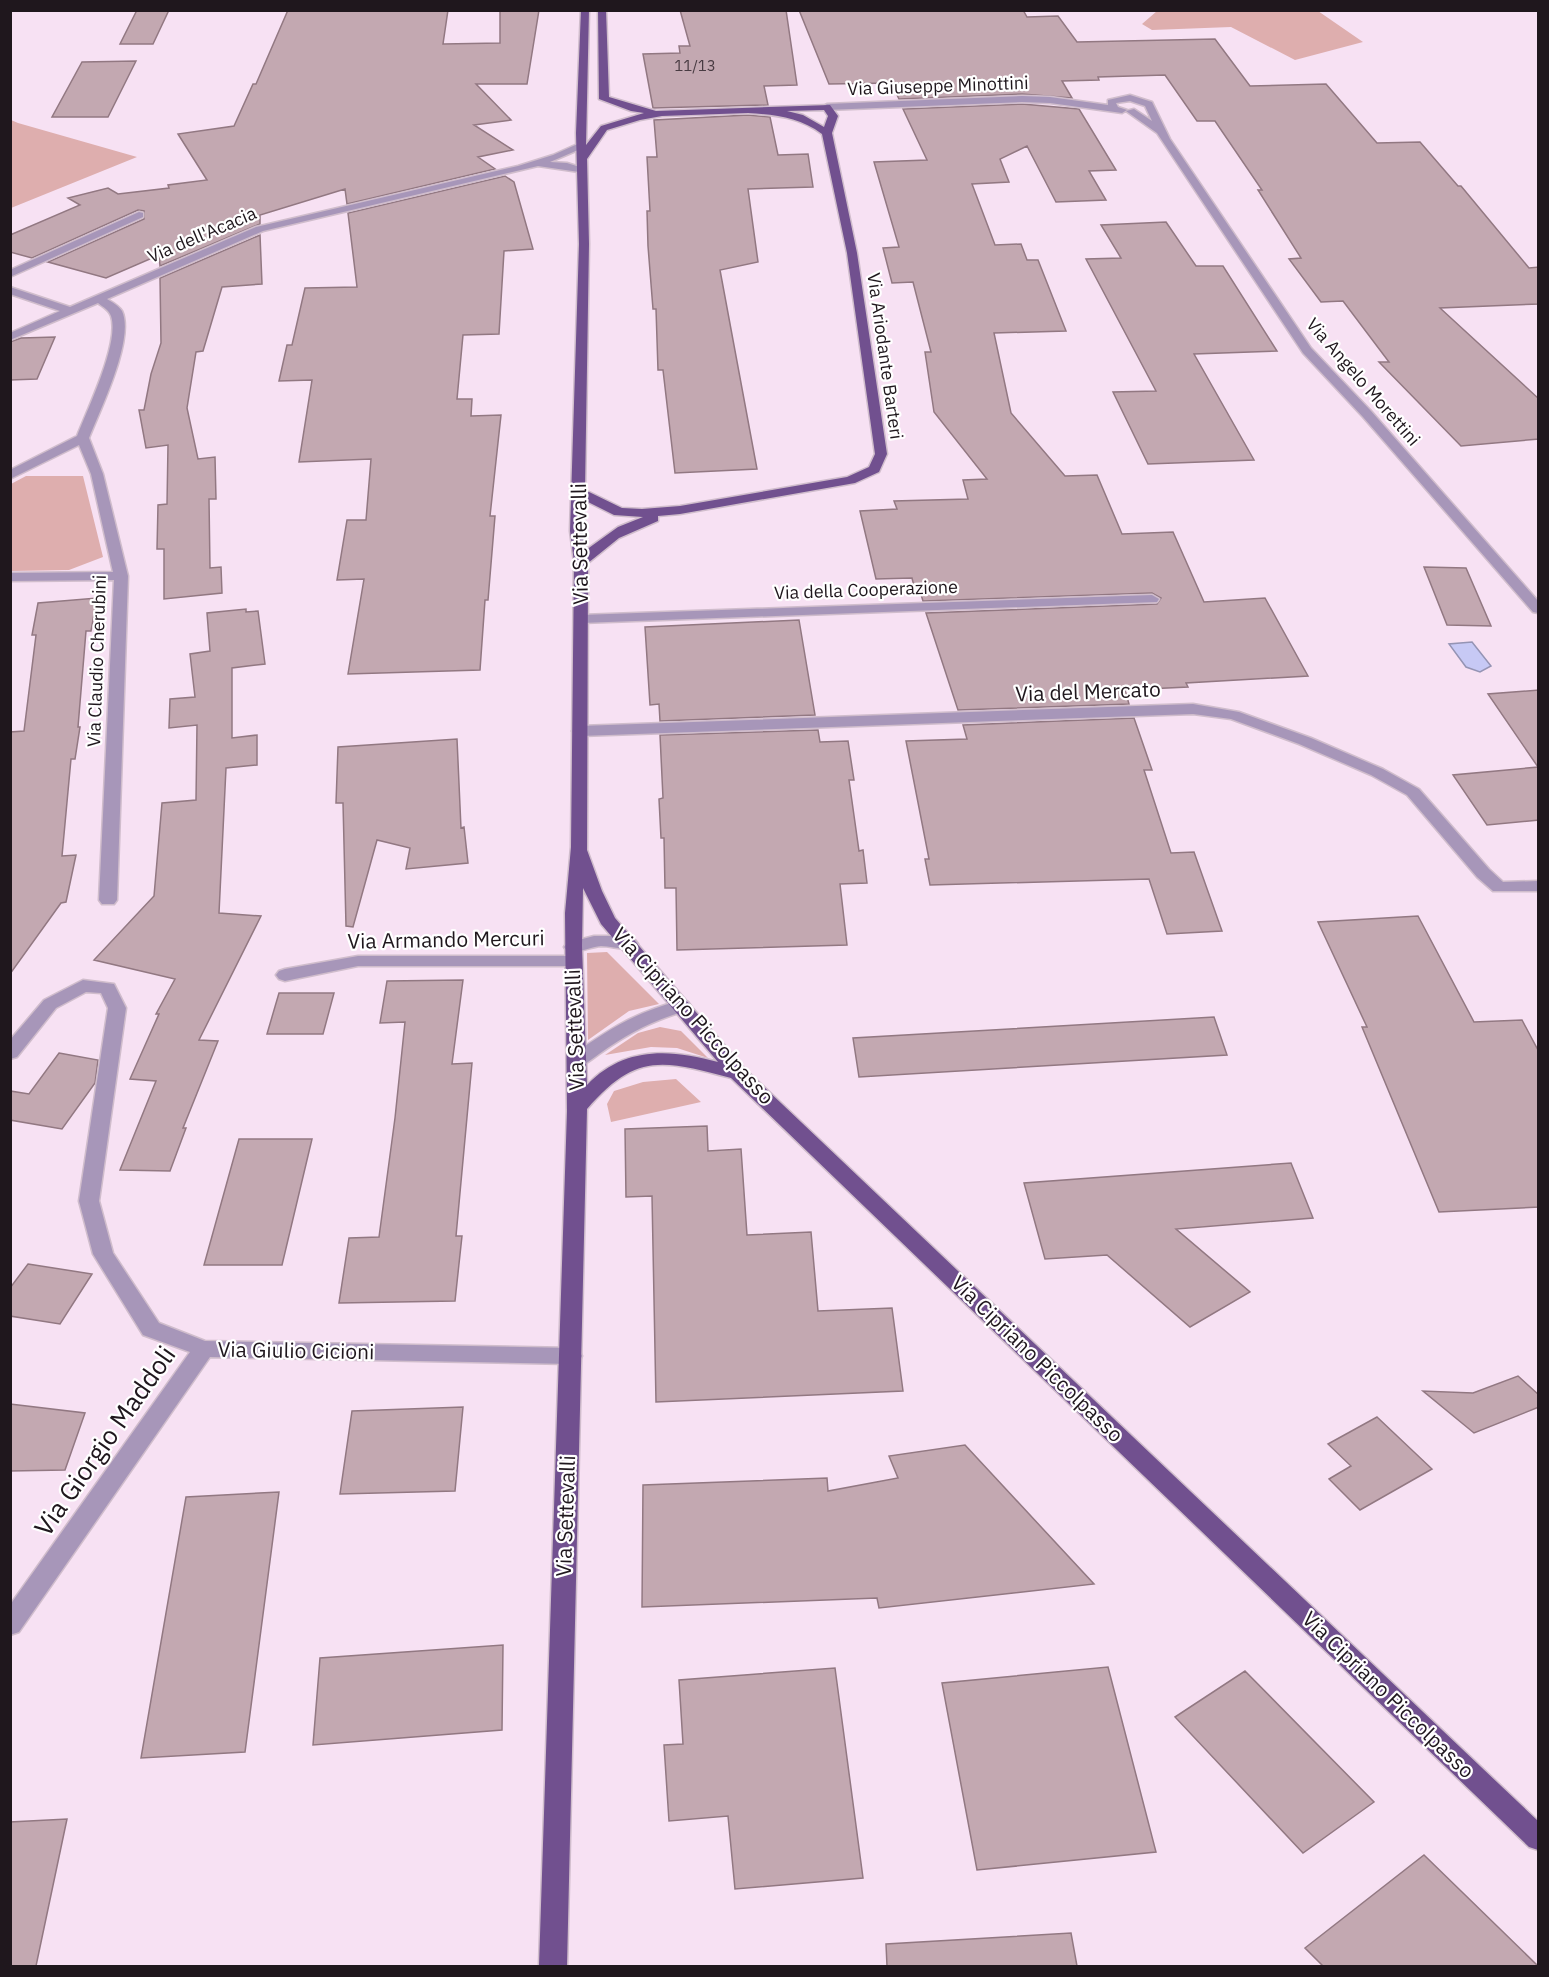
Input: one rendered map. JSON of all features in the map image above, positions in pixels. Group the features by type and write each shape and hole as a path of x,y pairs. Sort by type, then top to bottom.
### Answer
{"main road":[{"name":"Via Settevalli","path":"553,1966 571,1356 573,1200 578,1108 573,954 575,875 579,847 582,619 581,562 577,531 584,244 582,94 585,10"},
{"path":"602,10 604,99 634,109 662,113"},
{"path":"582,158 604,128 638,117 662,113 827,107"},
{"name":"Via Ariodante Barteri","path":"680,510 850,480 874,469 881,454 852,253 829,128 833,116 827,107"},
{"path":"749,110 800,117 829,128"},
{"path":"578,492 619,512 680,510"},
{"path":"581,562 599,545 620,531 680,510"},
{"name":"Via Cipriano Piccolpasso","path":"579,847 593,891 608,920 738,1073 1539,1838"},
{"path":"578,1108 593,1088 629,1062 664,1057 738,1073"}],"street":[{"name":"Via Giuseppe Minottini","path":"1050,100 1071,97 1124,98 1143,100 1149,106"},
{"path":"1114,108 1111,102 1124,98"},
{"name":"Via Giuseppe Minottini","path":"827,107 1022,99 1050,100 1131,111"},
{"path":"829,128 862,112 914,104"},
{"path":"1131,111 1143,110 1149,106"},
{"name":"Via Angelo Morettini","path":"1149,106 1171,149 1307,350 1367,414 1539,609"},
{"name":"Via Angelo Morettini","path":"1131,111 1163,132"},
{"path":"521,168 557,157 582,145"},
{"path":"521,168 548,165 582,171"},
{"name":"Via dell'Acacia","path":"10,337 260,229 521,168"},
{"path":"10,274 139,215"},
{"path":"10,290 70,311"},
{"path":"10,475 83,438 115,352 120,328 116,311 99,298"},
{"name":"Via Claudio Cherubini","path":"83,438 97,474 121,576 108,900"},
{"path":"10,577 121,576"},
{"name":"Via della Cooperazione","path":"582,619 1152,599"},
{"name":"Via del Mercato","path":"580,731 1193,709 1234,715 1305,741 1386,777 1413,792 1483,873 1499,886 1539,886"},
{"name":"Via Armando Mercuri","path":"285,975 358,961 573,954 591,941 608,940 629,944"},
{"name":"Via Giulio Cicioni","path":"10,1053 50,1004 83,986 108,988 117,1008 88,1201 103,1254 151,1329 204,1349 571,1356"},
{"path":"576,1061 625,1027 682,1006"},
{"name":"Via Giorgio Maddoli","path":"10,1625 204,1349"}],"shaded area":[{"path":"1157,11 1318,11 1363,42 1295,60 1231,27 1152,30 1142,24"},
{"path":"11,120 18,123 137,157 11,208"},
{"path":"26,476 83,476 103,557 69,570 11,571 11,484"},
{"path":"607,952 659,1004 629,1011 588,1040 587,953"},
{"path":"660,1027 681,1031 708,1058 677,1048 651,1047 605,1055 638,1033"},
{"path":"676,1079 701,1102 611,1122 607,1104 614,1091 643,1082"}],"water":[{"path":"1472,642 1491,666 1480,672 1466,667 1449,644"}],"building":[{"path":"137,10 169,10 153,44 120,44"},
{"path":"288,10 448,10 443,44 500,43 500,10 539,10 527,84 476,84 511,120 474,125 513,150 478,157 495,169 347,204 345,189 260,215 260,224 160,266 159,255 106,278 48,262 144,219 144,211 138,210 32,258 10,252 10,235 80,205 68,198 108,188 118,194 169,188 168,185 207,180 178,134 234,126 253,84 256,84"},
{"path":"680,10 786,10 797,85 764,86 768,105 653,108 643,54 680,53 679,46 690,46"},
{"path":"799,10 1023,10 1027,17 1058,16 1077,42 1215,39 1250,86 1326,84 1377,143 1420,142 1458,186 1461,186 1529,268 1539,267 1539,304 1440,308 1539,399 1539,439 1461,446 1379,362 1389,362 1343,301 1321,302 1289,259 1301,258 1258,190 1262,190 1215,121 1197,121 1165,75 1098,77 1099,80 1062,81 1072,98 1022,94 899,99 891,83 829,84"},
{"path":"136,61 108,117 52,117 82,62"},
{"path":"1022,104 1079,109 1116,170 1089,171 1106,200 1056,202 1027,146 1000,159 1009,182 972,184 995,245 1021,244 1027,260 1038,260 1066,331 994,333 1011,413 1065,476 1097,475 1122,534 1173,532 1204,602 1265,598 1308,676 1186,683 1188,687 1125,690 1129,704 958,710 926,613 1157,604 1161,598 1152,593 923,601 918,585 914,586 912,578 876,579 860,511 897,509 894,501 968,499 963,480 987,479 934,412 925,352 931,352 913,282 892,283 883,248 899,247 874,162 927,160 903,109"},
{"path":"748,115 770,117 778,155 808,154 813,187 748,189 758,262 720,270 757,469 675,473 663,370 658,370 656,309 653,309 648,246 647,211 650,211 647,157 657,157 654,120"},
{"path":"505,176 514,182 533,249 504,251 499,334 463,335 457,399 472,399 471,416 501,415 490,516 495,516 488,600 485,600 480,670 348,674 364,579 337,580 347,520 366,520 371,459 299,462 312,380 279,381 287,345 292,345 305,288 357,287 348,213"},
{"path":"1166,222 1196,266 1223,266 1277,351 1194,354 1254,460 1148,464 1113,392 1156,391 1086,259 1121,258 1101,225"},
{"path":"260,235 262,284 222,287 203,351 196,352 187,408 198,459 215,457 216,499 209,499 210,568 221,567 222,593 164,599 164,549 157,549 158,505 167,504 168,445 146,448 139,410 144,410 151,374 161,343 160,278"},
{"path":"55,337 37,379 10,380 10,342 21,338"},
{"path":"1424,567 1466,568 1491,626 1447,625"},
{"path":"97,598 91,631 86,631 78,727 80,727 75,759 71,759 62,856 76,855 66,902 61,903 10,974 10,732 24,731 36,635 32,635 38,603"},
{"path":"246,609 246,612 258,611 265,664 232,668 232,738 257,735 257,765 226,768 219,913 261,916 199,1040 218,1041 183,1128 186,1128 170,1171 120,1170 156,1081 130,1079 159,1014 156,1014 175,979 94,960 154,896 162,803 196,800 197,725 169,728 170,699 195,697 190,654 210,651 207,613"},
{"path":"799,620 815,715 660,721 659,704 650,705 645,627"},
{"path":"1539,690 1539,820 1487,825 1453,775 1538,767 1488,694"},
{"path":"1134,718 1152,770 1144,770 1171,853 1194,852 1222,931 1167,934 1149,879 930,885 925,859 929,859 906,741 967,739 963,725"},
{"path":"818,730 820,742 848,741 854,780 849,780 859,851 863,850 867,883 840,884 847,945 677,950 676,888 665,888 664,838 661,838 659,799 663,798 660,735"},
{"path":"457,739 461,828 464,827 468,863 406,869 410,848 377,840 353,927 346,926 343,803 336,803 338,747"},
{"path":"1418,916 1474,1022 1522,1020 1539,1052 1539,1207 1439,1212 1362,1027 1367,1027 1318,922"},
{"path":"463,980 452,1064 472,1063 456,1236 462,1236 455,1301 339,1303 349,1238 379,1237 405,1022 380,1023 387,981"},
{"path":"279,993 334,993 323,1034 267,1034"},
{"path":"1214,1017 1227,1055 859,1077 853,1038"},
{"path":"59,1053 98,1060 95,1083 62,1129 10,1120 10,1091 29,1094"},
{"path":"707,1126 708,1151 741,1149 747,1235 811,1232 818,1311 892,1308 903,1391 656,1402 652,1196 626,1197 625,1129"},
{"path":"239,1139 312,1139 282,1265 204,1265"},
{"path":"1291,1163 1313,1218 1176,1229 1250,1292 1190,1327 1107,1255 1045,1259 1024,1183"},
{"path":"28,1264 92,1274 60,1324 10,1316 10,1288"},
{"path":"1518,1376 1539,1395 1539,1407 1474,1433 1423,1391 1473,1393"},
{"path":"10,1404 85,1413 65,1470 10,1471"},
{"path":"463,1407 455,1491 340,1494 352,1411"},
{"path":"1377,1417 1432,1469 1360,1510 1329,1479 1351,1466 1328,1444"},
{"path":"965,1445 1094,1584 879,1608 877,1598 642,1607 643,1485 827,1478 828,1491 898,1478 889,1456"},
{"path":"279,1492 245,1752 141,1758 186,1497"},
{"path":"503,1645 502,1730 313,1745 320,1658"},
{"path":"1108,1667 1156,1852 977,1870 942,1683"},
{"path":"835,1668 863,1878 735,1889 728,1816 669,1821 664,1745 683,1744 679,1680"},
{"path":"1245,1671 1374,1802 1303,1853 1175,1717"},
{"path":"67,1819 36,1966 10,1966 10,1822"},
{"path":"1424,1855 1538,1966 1323,1966 1305,1948"},
{"path":"1071,1933 1077,1966 887,1966 886,1944"}]}
